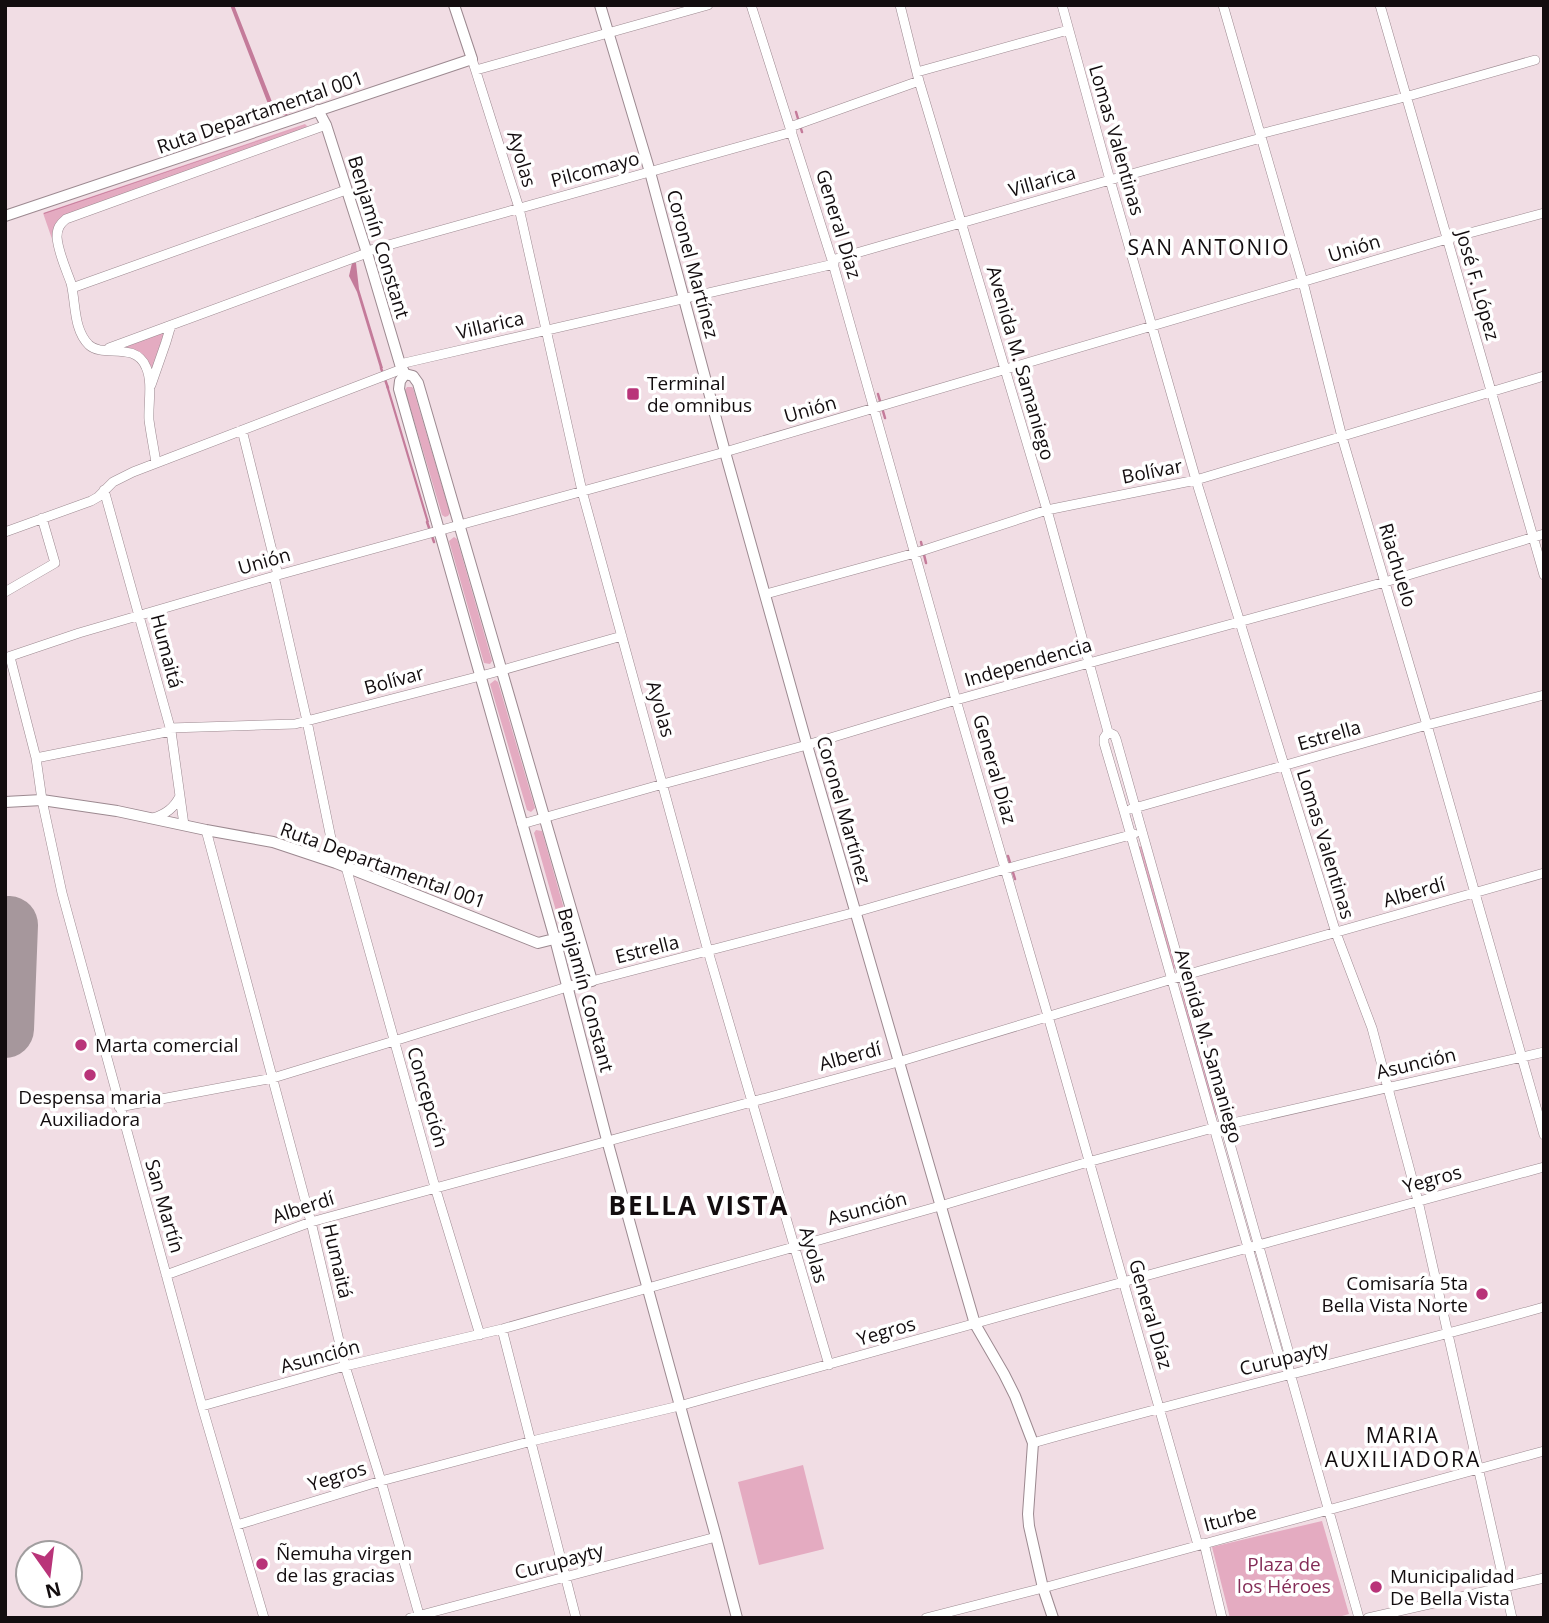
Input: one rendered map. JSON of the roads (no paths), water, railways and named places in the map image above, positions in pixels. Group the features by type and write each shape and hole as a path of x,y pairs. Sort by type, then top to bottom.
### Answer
{"street":[{"path":"454,5 474,65 609,34 708,5"},
{"name":"Coronel Martínez","path":"600,5 650,172 724,452 807,745 975,1324 1015,1396 1032,1443 1029,1526 1043,1588 1053,1618"},
{"name":"General Díaz","path":"751,5 795,127 837,260 1010,867 1088,1162 1222,1618"},
{"name":"Avenida M. Samaniego","path":"901,5 918,76 1047,510 1108,732 1116,739 1290,1357 1289,1370 1359,1618"},
{"name":"Lomas Valentinas","path":"1062,5 1196,480 1239,622 1336,933 1372,1028 1418,1201 1512,1618"},
{"name":"Riachuelo","path":"1223,5 1303,282 1342,437 1544,1135"},
{"name":"José F. López","path":"1380,5 1544,575"},
{"name":"Pilcomayo","path":"104,349 367,252 650,172 795,127 918,76 1068,30"},
{"name":"Villarica","path":"5,532 91,501 113,482 133,472 402,369 546,330 837,260 1261,136 1535,60"},
{"name":"Ruta Departamental 001","path":"5,216 318,110 474,65"},
{"name":"Ayolas","path":"474,65 519,208 582,491 708,951 829,1365"},
{"name":"Benjamín Constant","path":"318,110 326,125 402,369 399,388 434,532 480,676 555,939 737,1618"},
{"path":"156,463 149,421 149,374 139,357 121,351 93,348 83,336 57,234 59,225 66,219 326,125"},
{"path":"72,288 346,190"},
{"name":"Unión","path":"8,658 79,633 276,575 724,452 1447,239 1544,213"},
{"path":"149,390 170,325"},
{"name":"Benjamín Constant","path":"402,369 418,383 592,981"},
{"name":"Bolívar","path":"765,594 920,551 1047,510 1196,480 1544,376"},
{"name":"Concepción","path":"243,430 341,865 480,1335"},
{"name":"Humaitá","path":"104,490 170,729 184,825"},
{"path":"5,592 55,564 42,518"},
{"name":"Independencia","path":"522,824 1385,582 1544,534"},
{"name":"Bolívar","path":"36,758 170,729 295,724 622,636"},
{"name":"San Martín","path":"8,658 36,758 62,893 119,1107 264,1618"},
{"name":"Estrella","path":"1124,811 1427,725 1544,695"},
{"name":"Avenida M. Samaniego","path":"1108,732 1104,743 1280,1360 1289,1370"},
{"path":"152,818 170,811 180,796"},
{"name":"Ruta Departamental 001","path":"5,802 42,800 117,810 273,842 341,865 538,943 578,933"},
{"name":"Humaitá","path":"206,830 311,1222 345,1366 381,1481 417,1617"},
{"name":"Estrella","path":"119,1107 273,1078 567,987 856,912 1142,832"},
{"name":"Alberdí","path":"166,1275 311,1222 898,1062 1182,976 1544,873"},
{"name":"Asunción","path":"202,1406 345,1366 502,1329 1224,1125 1544,1052"},
{"name":"Yegros","path":"237,1525 381,1481 679,1406 1544,1167"},
{"name":"Curupayty","path":"1032,1443 1289,1370 1448,1334 1544,1307"},
{"path":"502,1329 576,1618"},
{"name":"Iturbe","path":"926,1618 1544,1451"},
{"name":"Curupayty","path":"417,1617 716,1537"},
{"path":"1368,1618 1544,1578"}],"waterway":[{"path":"271,105 289,117"},
{"path":"796,112 802,132"},
{"path":"837,246 843,266"},
{"path":"381,368 388,388"},
{"path":"878,394 885,418"},
{"path":"427,522 434,542"},
{"path":"921,542 926,563"},
{"path":"1008,856 1015,879"}],"place":[{"name":"Terminal de omnibus","path":"633,394"},
{"name":"Marta comercial","path":"81,1045"},
{"name":"Despensa maria Auxiliadora","path":"90,1075"},
{"name":"Comisaría 5ta Bella Vista Norte","path":"1482,1294"},
{"name":"Ñemuha virgen de las gracias","path":"262,1564"},
{"name":"Municipalidad De Bella Vista","path":"1376,1587"}],"district":[{"name":"SAN ANTONIO","path":"1209,248"},
{"name":"BELLA VISTA","path":"699,1206"},
{"name":"MARIA AUXILIADORA","path":"1403,1448"}],"park label":[{"name":"Plaza de los Héroes","path":"1284,1575"}]}
